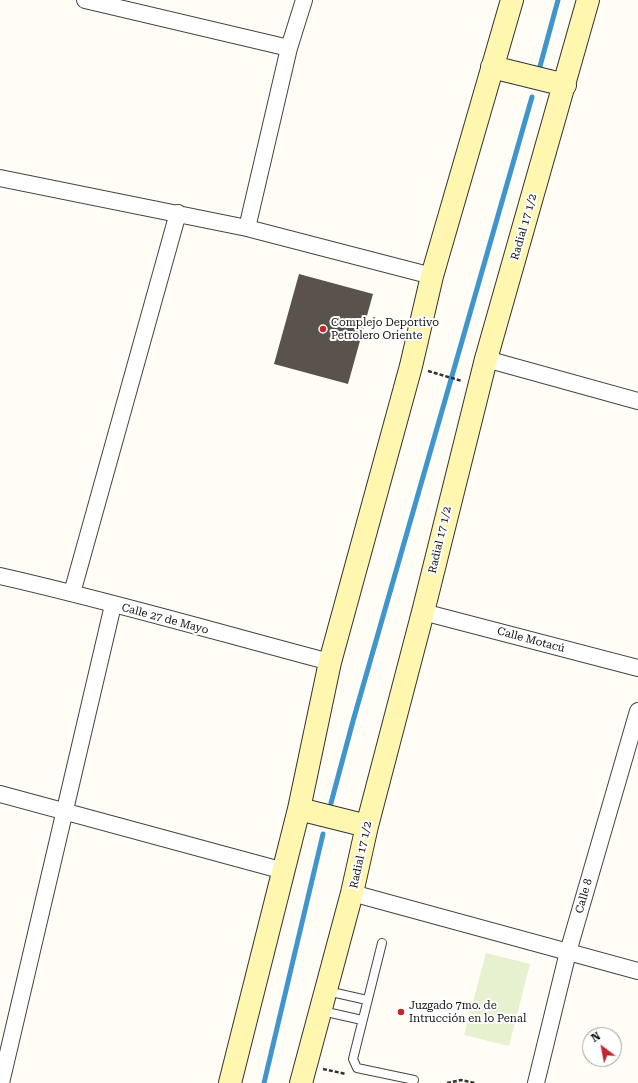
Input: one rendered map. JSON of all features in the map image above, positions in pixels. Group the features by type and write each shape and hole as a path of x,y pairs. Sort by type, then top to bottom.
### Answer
{"main road":[{"path":"230,1083 299,809 330,662 411,366 432,276 512,0"},
{"name":"Radial 17 1/2","path":"301,1083 322,1000 352,893 367,826 423,612 486,359 588,0"},
{"path":"492,66 565,85"},
{"path":"299,809 367,826"}],"street":[{"path":"85,0 289,48"},
{"path":"248,228 289,48 304,0"},
{"path":"0,178 248,228 432,276"},
{"path":"72,592 178,214"},
{"path":"486,359 638,400"},
{"name":"Calle 27 de Mayo","path":"0,576 72,592 112,605 330,662"},
{"path":"2,1083 63,812 112,605"},
{"name":"Calle Motacú","path":"423,612 638,668"},
{"name":"Calle 8","path":"536,1083 568,952 638,711"},
{"path":"0,794 284,871"},
{"path":"352,893 638,971"}],"lane":[{"path":"382,943 362,1020 353,1059 354,1064 357,1068 414,1080"},
{"path":"322,1000 367,1000"},
{"path":"322,1000 362,1020"}],"path":[{"path":"438,374 454,378"},
{"path":"447,1083 461,1080 475,1083"}],"green space":[{"path":"486,953 530,964 509,1046 464,1035"}],"building":[{"name":"Complejo Deportivo Petrolero Oriente","path":"299,274 373,294 348,384 274,364"}],"waterway":[{"path":"539,70 558,0"},
{"path":"331,803 353,721 532,97"},
{"path":"264,1083 323,834"}],"place":[{"name":"Complejo Deportivo Petrolero Oriente","path":"323,329"},
{"name":"Juzgado 7mo. de Intrucción en lo Penal","path":"401,1012"}]}
